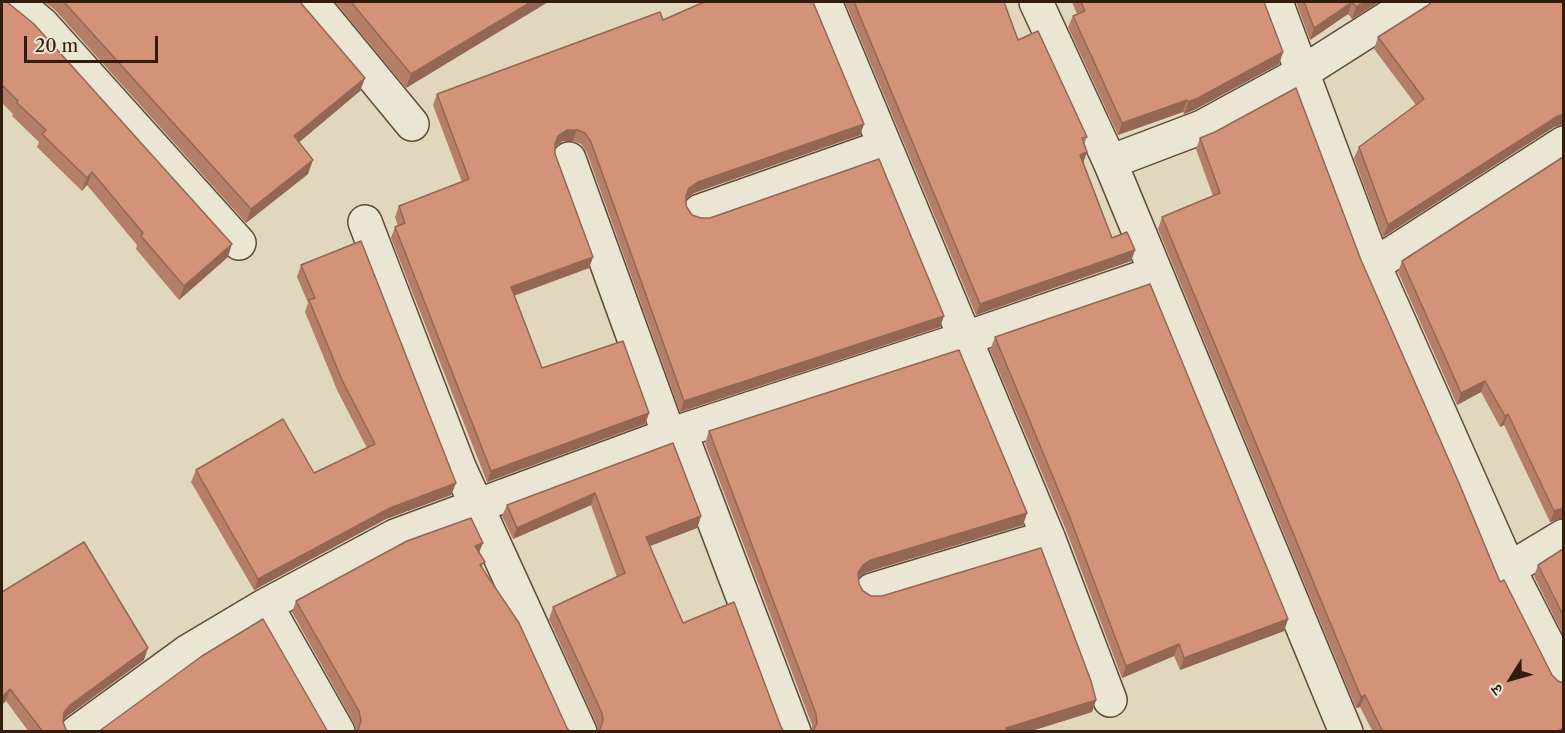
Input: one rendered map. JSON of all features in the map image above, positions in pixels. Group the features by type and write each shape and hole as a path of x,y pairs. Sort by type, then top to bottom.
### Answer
{"street":[{"path":"15,2 42,24 239,243"},
{"path":"309,2 412,124"},
{"path":"825,2 1048,537 1110,700"},
{"path":"1036,2 1110,162 1346,732"},
{"path":"1275,2 1374,265 1509,568 1563,676"},
{"path":"1110,162 1202,128 1303,72 1413,2"},
{"path":"1374,265 1563,143"},
{"path":"700,211 885,146"},
{"path":"569,159 794,732"},
{"path":"365,222 475,505 580,732"},
{"path":"92,727 186,652 266,605 395,536 675,433 966,338 1155,273"},
{"path":"1509,568 1563,536"},
{"path":"872,590 1048,537"},
{"path":"266,605 338,732"}],"building":[{"path":"2,2 7,2 34,24 232,244 184,286 141,236 143,233 92,172 87,178 42,134 46,130 17,103 18,101 2,85"},
{"path":"64,2 300,2 365,78 294,136 313,160 251,209"},
{"path":"351,2 531,2 411,74"},
{"path":"704,2 813,2 864,124 698,182 689,188 686,196 686,206 692,215 710,218 879,159 944,316 684,401 591,142 585,133 567,130 558,136 555,154 593,257 511,287 542,368 623,341 649,413 491,471 395,227 405,223 399,206 469,179 437,94 660,12 663,20"},
{"path":"854,2 1004,2 1018,40 1038,31 1087,137 1082,138 1087,152 1080,155 1112,238 1127,232 1135,250 980,304"},
{"path":"1081,2 1264,2 1283,52 1198,98 1122,123 1073,16 1085,11"},
{"path":"1304,2 1352,2 1314,28"},
{"path":"1352,2 1365,2 1356,7"},
{"path":"1432,2 1563,2 1563,114 1388,225 1359,147 1424,99 1378,37"},
{"path":"1296,88 1361,260 1500,582 1504,580 1552,675 1563,683 1563,728 1556,732 1383,732 1365,695 1361,697 1162,217 1220,193 1200,138"},
{"path":"1563,157 1563,508 1554,511 1508,414 1505,416 1485,381 1461,393 1402,261"},
{"path":"361,241 456,483 390,508 258,579 196,470 283,419 314,473 375,444 342,380 309,300 315,298 301,265"},
{"path":"1150,284 1288,619 1184,658 1179,644 1126,666 1070,518 995,337"},
{"path":"959,350 1027,513 871,560 863,565 858,573 859,584 863,591 871,596 882,596 1041,548 1096,700 1006,728 1007,732 813,732 817,723 816,714 709,431"},
{"path":"673,443 701,516 646,537 683,623 734,602 784,732 599,732 603,721 602,713 553,607 625,573 595,493 517,528 507,505"},
{"path":"471,518 483,543 475,546 485,562 480,565 519,623 570,732 357,732 361,721 359,711 296,601 407,541"},
{"path":"84,542 148,648 70,705 64,712 63,722 67,732 43,732 10,689 2,697 2,592"},
{"path":"1563,549 1563,615 1538,565"},
{"path":"263,619 328,732 98,732 202,656"}]}
